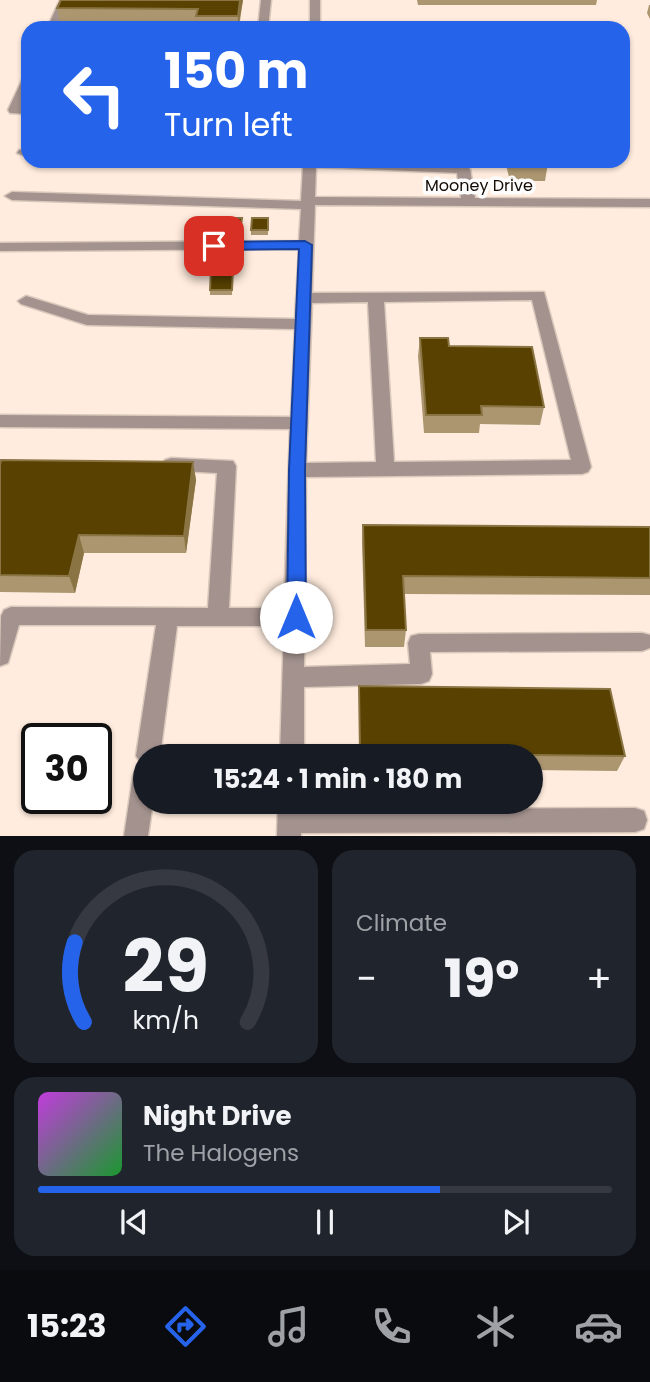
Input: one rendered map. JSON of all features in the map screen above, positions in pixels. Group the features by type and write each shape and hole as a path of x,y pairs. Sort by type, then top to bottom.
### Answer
{"street":[{"path":"55,21 65,0"},
{"path":"264,21 266,0"},
{"path":"315,21 316,0"},
{"path":"21,95 14,110 21,110"},
{"path":"292,744 297,470 310,168"},
{"path":"441,168 463,169 469,203"},
{"name":"Mooney Drive","path":"12,195 307,203 650,203"},
{"path":"0,247 305,245"},
{"path":"297,470 582,467 539,295 303,298"},
{"path":"376,298 385,470"},
{"path":"26,301 87,320 303,324"},
{"path":"0,421 300,423"},
{"path":"145,464 227,466 218,617"},
{"path":"0,656 6,616 296,617"},
{"path":"150,744 169,618"},
{"path":"294,677 421,674 419,643 642,642"},
{"path":"136,836 139,814"},
{"path":"290,820 635,820"}],"building":[{"path":"61,0 240,0 238,16 196,16 198,9 57,8"},
{"path":"225,218 242,218 240,233 223,233"},
{"path":"252,218 268,218 268,230 251,230"},
{"path":"211,269 233,269 232,290 210,290"},
{"path":"420,338 448,338 449,346 532,347 544,407 481,406 482,415 426,415"},
{"path":"1,460 193,462 184,536 79,535 69,576 0,575"},
{"path":"363,525 650,527 650,578 403,576 406,630 366,630"},
{"path":"359,686 610,689 625,756 543,755 543,744 360,744"}],"route":[{"path":"214,246 305,245 297,470 296,617"}]}
